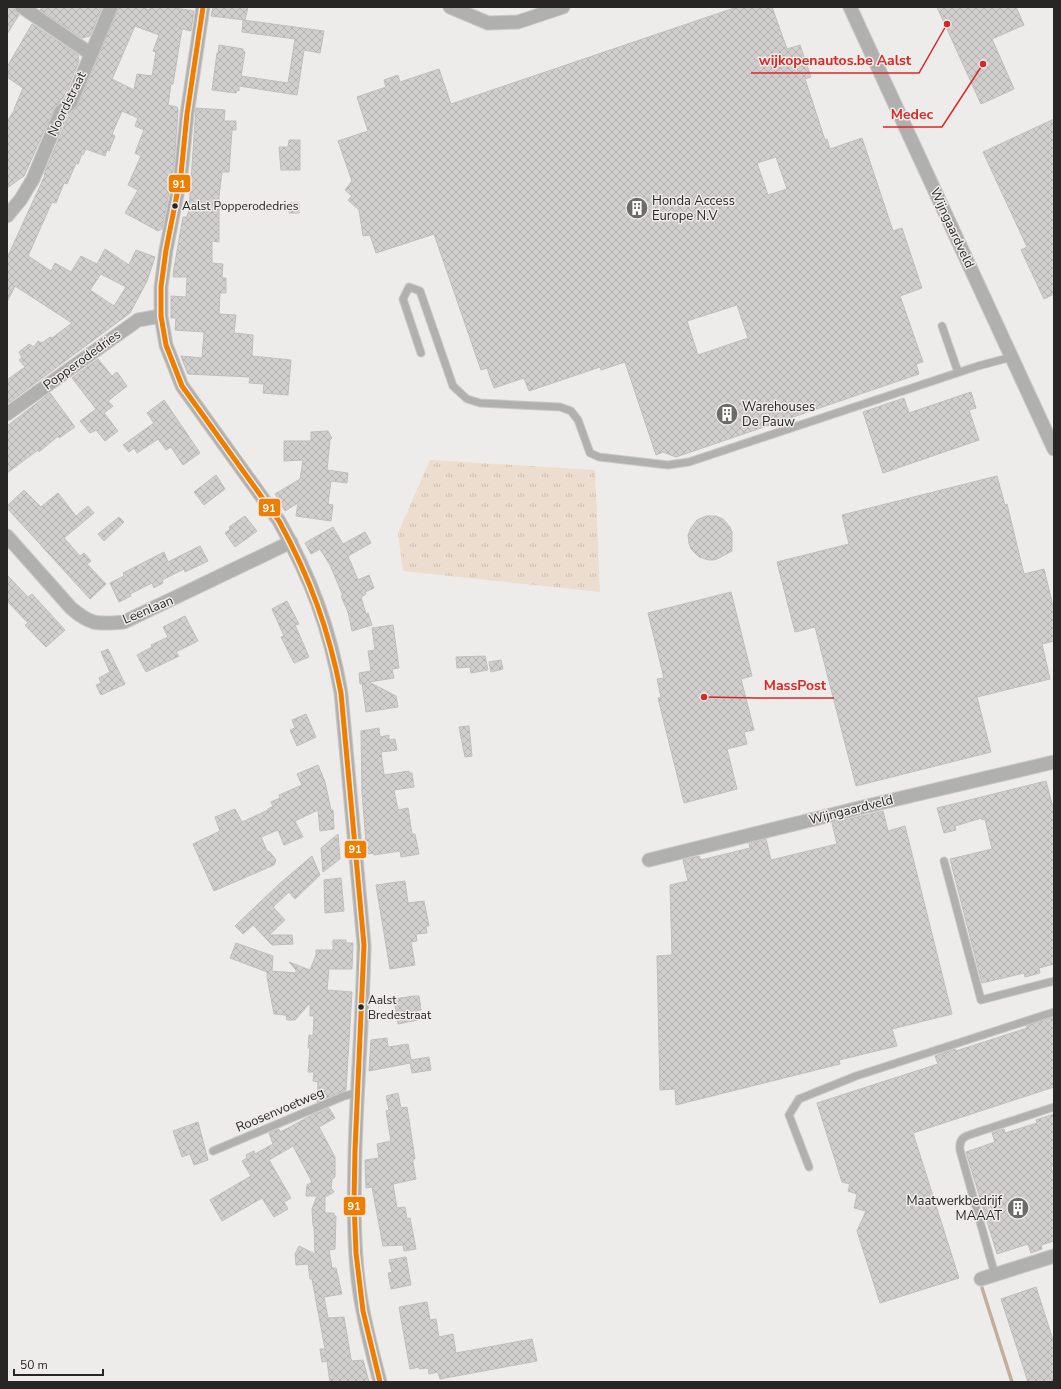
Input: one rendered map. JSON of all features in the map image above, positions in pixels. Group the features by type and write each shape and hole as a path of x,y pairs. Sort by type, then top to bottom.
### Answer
{"street":[{"path":"22,7 90,54"},
{"name":"Noordstraat","path":"7,216 21,199 33,179 61,112 71,102 111,7"},
{"path":"202,7 186,114 181,174 166,250 161,287 161,316 166,345 182,386 279,521 291,542 308,577 322,612 337,666 342,693 364,945 364,984 357,1093 353,1207 354,1230 359,1288 368,1336 380,1382"},
{"path":"450,7 488,23 518,22 564,7"},
{"name":"Wijngaardveld","path":"850,7 1054,449"},
{"name":"Popperodedries","path":"7,414 138,320 161,316"},
{"name":"Leenlaan","path":"7,536 71,608 83,618 99,624 124,622 291,542"},
{"name":"Wijngaardveld","path":"649,860 1054,762"},
{"path":"981,1280 1054,1256"}],"lane":[{"path":"421,354 403,299 409,287 420,291 453,386 467,399 480,404 560,407 571,411 578,420 590,453 599,457 668,464 689,462 958,372 1012,357"},
{"path":"942,326 958,372"},
{"path":"944,861 980,1000 1054,981"},
{"path":"809,1168 790,1115 799,1100 856,1076 1054,1012"},
{"name":"Roosenvoetweg","path":"213,1150 344,1096 357,1093"},
{"path":"995,1275 962,1157 960,1144 962,1139 969,1134 1054,1106"}],"green space":[{"path":"430,460 595,470 600,592 403,571 398,533"}],"building":[{"path":"7,7 14,7 15,11 19,15 7,34"},
{"path":"42,7 102,7 90,36 82,38 40,10"},
{"path":"119,7 142,7 149,10 150,7 169,7 194,11 191,31 182,29 173,84 171,84 168,105 177,107 178,110 174,166 162,229 158,231 125,213 138,190 128,185 141,156 135,153 144,130 135,126 138,118 122,111 112,134 115,136 109,151 107,150 105,156 86,149 83,155 82,154 78,164 76,163 67,184 64,183 56,203 52,202 28,256 51,271 55,263 71,272 81,256 97,264 105,249 129,265 136,250 155,257 147,281 130,313 7,404 7,380 25,367 19,360 22,358 19,352 29,344 34,347 38,341 42,343 50,337 52,338 72,323 15,286 7,302 7,258 45,175 44,174 68,117 78,105","holes":["135,26 159,35 153,51 156,52 152,76 137,74 134,90 112,79","101,274 126,287 114,306 90,290"]},
{"path":"213,7 248,7 245,20 211,16"},
{"name":"Honda Access Europe N.V","path":"737,7 772,7 787,49 800,45 811,77 805,79 825,140 827,139 830,149 862,138 893,231 902,228 922,288 900,296 923,362 916,364 919,374 676,457 663,452 656,455 625,362 601,370 600,367 529,391 524,378 494,388 487,368 481,370 434,234 376,253 370,235 363,236 359,210 348,200 352,196 345,190 352,181 338,141 368,131 357,97 386,87 384,80 398,75 400,82 439,69 451,104","holes":["776,157 787,189 768,195 757,163","737,305 748,338 698,355 687,321"]},
{"path":"937,7 1016,7 1024,25 992,39 1014,89 981,104"},
{"path":"243,20 324,31 320,53 304,50 297,95 239,86 239,91 237,90 236,93 212,90 219,45 243,49 245,52 241,76 288,83 295,39 242,32"},
{"path":"32,24 78,55 79,61 64,97 54,109 24,176 7,188 7,122 15,109 23,88 7,77 7,67"},
{"path":"196,108 225,110 224,121 236,121 236,130 232,130 229,172 222,172 219,196 219,242 212,241 212,263 223,264 222,278 226,278 226,293 220,293 219,314 236,315 234,333 253,335 252,356 291,360 288,395 263,393 264,384 249,383 250,377 188,374 181,356 202,358 204,332 175,330 176,318 171,318 171,296 186,297 187,277 173,277 183,217 187,217 189,209"},
{"path":"1054,119 1054,294 1044,299 1021,250 1027,247 983,152"},
{"path":"289,140 300,140 300,170 281,170 279,147 288,147"},
{"path":"289,203 299,203 299,213 289,213"},
{"path":"98,359 112,376 117,372 127,386 108,401 113,406 104,413 118,431 105,441 96,430 90,433 80,421 96,409 72,378"},
{"path":"971,392 976,408 969,410 979,440 883,473 863,412 904,398 909,413"},
{"path":"50,393 75,427 59,438 58,436 39,452 38,450 7,473 7,426"},
{"path":"164,400 200,453 183,465 171,447 166,450 158,439 137,453 134,448 129,452 123,445 154,423 147,413"},
{"path":"328,431 332,438 330,440 327,470 348,473 347,483 331,481 328,504 333,505 331,521 296,516 298,503 285,511 275,494 300,479 303,460 284,461 284,441 311,441 311,432"},
{"path":"216,475 225,489 204,505 194,492"},
{"path":"997,476 1005,505 1007,504 1024,574 1044,569 1054,610 1054,641 1042,644 1050,679 977,697 991,752 856,786 815,627 795,632 777,562 849,544 842,515"},
{"path":"24,490 41,507 58,493 76,516 88,506 94,513 64,538 80,556 84,553 91,561 87,564 106,584 90,599 7,508 7,506"},
{"path":"245,516 257,531 235,547 225,533 230,529 229,527"},
{"path":"706,516 716,516 723,519 730,527 732,532 732,551 714,560 699,557 691,549 689,543 688,535 691,528 697,520"},
{"path":"119,517 124,522 104,541 98,534"},
{"path":"333,527 343,544 365,532 371,543 348,556 358,580 369,575 374,588 365,592 366,594 361,597 366,614 368,613 372,625 352,631 348,612 341,596 343,596 330,565 320,549 311,554 305,543"},
{"path":"200,546 208,561 185,572 184,569 162,580 163,583 154,588 152,583 130,594 131,596 119,602 110,583 124,576 123,573 164,552 168,562"},
{"path":"7,575 28,597 32,594 65,630 46,647 25,625 28,623 7,601"},
{"path":"731,592 752,676 741,679 754,730 744,732 747,744 727,749 737,789 684,803 658,698 661,697 657,679 664,678 648,613"},
{"path":"287,601 299,624 295,625 309,657 294,663 281,637 284,636 272,609"},
{"path":"185,616 198,641 176,652 179,656 146,672 137,655 152,647 151,645 168,637 163,627"},
{"path":"393,625 399,668 392,669 394,678 369,682 396,696 398,707 366,712 359,673 371,671 368,651 375,650 372,628"},
{"path":"108,649 125,684 101,695 96,685 101,683 99,678 110,672 101,652"},
{"path":"485,656 488,670 471,673 470,667 457,668 456,657"},
{"path":"501,660 503,669 491,672 489,662"},
{"path":"306,714 316,737 297,746 290,730 295,728 292,720"},
{"path":"469,726 472,756 465,757 459,727"},
{"path":"379,728 380,737 389,735 389,740 395,739 397,750 381,752 384,775 409,771 409,773 412,773 414,787 394,790 398,810 408,808 412,834 415,834 419,854 401,857 400,851 374,855 374,853 367,854 362,793 361,731"},
{"path":"318,765 325,782 331,810 333,810 334,829 320,831 318,810 295,821 303,837 284,845 278,830 261,837 267,851 270,852 276,860 274,865 214,891 193,844 220,831 215,817 235,809 242,822 268,810 273,806 271,802 280,798 279,795 302,785 297,774"},
{"path":"1046,781 1054,811 1054,964 1039,968 1040,973 1025,977 1024,973 982,983 950,859 992,849 985,819 982,820 982,818 955,826 956,830 944,833 937,808"},
{"path":"883,811 888,831 905,826 952,1014 892,1029 897,1046 839,1060 840,1064 676,1105 675,1089 660,1090 657,956 672,955 670,885 688,881 683,860 699,856 701,860 750,848 749,843 766,839 771,860 837,844 832,823"},
{"path":"338,834 340,859 323,872 321,848"},
{"path":"312,856 320,875 295,899 289,892 273,907 285,920 269,935 292,935 293,944 272,945 253,925 243,934 235,926 278,885"},
{"path":"341,878 344,911 325,913 324,880"},
{"path":"405,881 408,903 424,901 429,926 426,926 427,933 416,934 417,941 411,942 415,965 390,969 376,885"},
{"path":"333,940 346,940 346,943 353,943 352,969 329,969 327,990 352,992 346,1090 317,1102 318,1082 313,1081 314,1072 308,1072 310,1048 308,1048 309,1035 313,1036 314,1016 310,1016 310,1003 295,1020 287,1020 286,1015 274,1014 267,972 230,958 236,943 273,956 272,971 296,973 296,970 289,962 310,970 316,955 316,950 333,950"},
{"path":"419,996 421,1010 416,1011 418,1020 398,1024 394,999"},
{"path":"1054,1017 1054,1087 913,1133 959,1278 880,1303 857,1231 866,1211 854,1208 857,1194 848,1191 850,1184 842,1182 817,1103 938,1064 935,1056 955,1049 956,1051 1027,1028 1026,1026"},
{"path":"387,1038 388,1047 408,1044 411,1060 429,1057 431,1070 412,1073 410,1063 369,1071 371,1040"},
{"path":"398,1093 401,1108 407,1107 415,1159 413,1159 413,1163 416,1179 393,1184 397,1208 405,1207 407,1219 410,1218 416,1249 404,1251 403,1245 383,1246 372,1187 366,1188 365,1160 379,1158 377,1144 391,1141 386,1111 389,1110 386,1096"},
{"path":"329,1108 335,1118 319,1127 335,1157 335,1177 332,1179 331,1188 334,1192 325,1197 325,1213 334,1213 334,1216 336,1216 335,1249 329,1250 332,1268 336,1268 342,1294 324,1297 328,1318 344,1317 351,1359 352,1361 363,1360 369,1382 330,1382 327,1361 322,1362 320,1349 325,1349 312,1279 310,1279 308,1264 296,1265 295,1254 299,1246 315,1254 312,1209 317,1196 306,1196 307,1185 312,1182 293,1146 269,1160 291,1198 284,1202 288,1209 274,1217 262,1198 222,1221 210,1200 251,1176 242,1161 247,1158 246,1155 254,1151 255,1154 273,1144 269,1133 279,1129 280,1132"},
{"name":"Maatwerkbedrijf MAAAT","path":"1054,1114 1054,1166 1051,1167 1054,1175 1054,1241 1041,1245 1042,1249 1031,1253 1028,1244 997,1254 966,1152 995,1142 992,1133 1004,1129 1005,1133 1037,1123 1036,1120"},
{"path":"198,1122 208,1160 194,1165 190,1154 182,1157 173,1131"},
{"path":"406,1257 411,1285 391,1289 388,1273 392,1272 389,1260"},
{"path":"1036,1287 1054,1343 1054,1382 1028,1382 1001,1299"},
{"path":"427,1302 430,1320 436,1319 439,1337 453,1334 456,1353 532,1339 537,1361 440,1379 438,1372 429,1374 428,1368 419,1369 419,1367 410,1369 399,1307"}],"waterway":[{"path":"982,1288 1012,1382"}],"transit line":[{"name":"91","path":"203,7 187,114 181,174 166,250 161,287 161,316 166,345 182,386 279,521 290,542 317,605 331,648 341,693 364,945 355,1151 354,1202 356,1253 363,1311 380,1382"}],"place":[{"name":"wijkopenautos.be Aalst","path":"947,24"},
{"name":"Medec","path":"983,64"},
{"name":"Aalst Popperodedries","path":"175,206"},
{"name":"Honda Access Europe N.V","path":"637,208"},
{"name":"Warehouses De Pauw","path":"727,414"},
{"name":"MassPost","path":"704,697"},
{"name":"Aalst Bredestraat","path":"361,1007"},
{"name":"Maatwerkbedrijf MAAAT","path":"1018,1208"}]}
